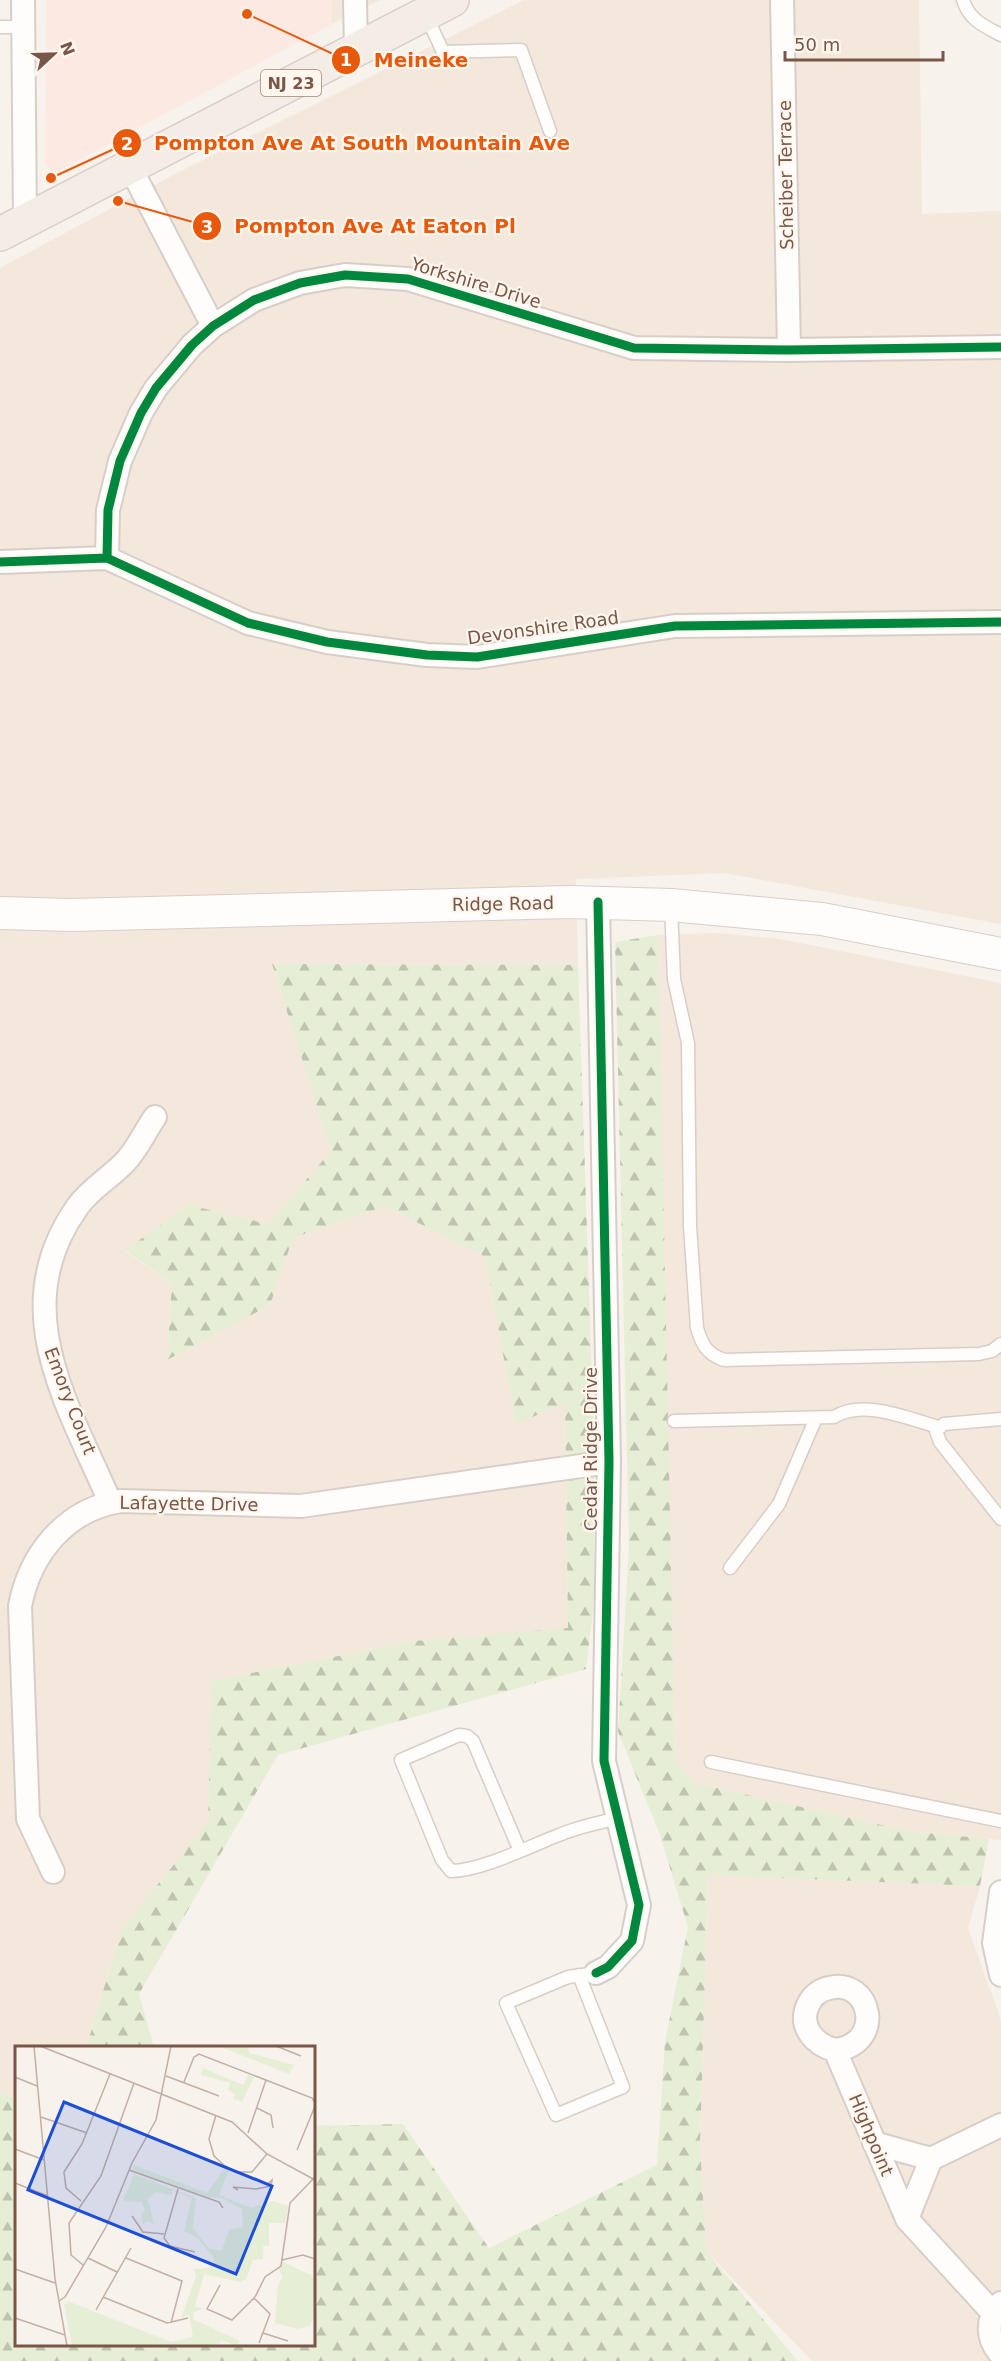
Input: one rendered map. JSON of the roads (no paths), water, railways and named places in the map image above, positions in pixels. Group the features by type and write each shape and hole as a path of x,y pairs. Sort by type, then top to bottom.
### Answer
{"main road":[{"name":"NJ 23","path":"12,227 439,7"},
{"name":"Ridge Road","path":"0,914 71,915 598,902 671,904 822,919 1001,954"}],"street":[{"path":"12,227 23,0"},
{"path":"355,0 356,50"},
{"name":"Scheiber Terrace","path":"782,0 789,350"},
{"path":"130,166 213,326"},
{"name":"Yorkshire Drive","path":"107,558 108,510 129,438 161,381 192,345 213,326 240,308 276,290 323,278 366,274 408,279 634,348 789,350 1001,347"},
{"path":"0,562 107,558"},
{"name":"Devonshire Road","path":"107,558 248,623 327,642 427,655 477,657 675,626 1001,622"},
{"name":"Cedar Ridge Drive","path":"587,1974 608,1967 632,1941 639,1905 604,1761 609,1462 598,902"},
{"name":"Emory Court","path":"110,1503 54,1370 45,1326 46,1282 58,1242 79,1205 124,1162 155,1117"},
{"name":"Lafayette Drive","path":"53,1872 28,1819 20,1606 30,1571 49,1542 74,1519 110,1503 139,1500 301,1506 609,1462"},
{"path":"1001,1892 994,1942 1001,1975"},
{"name":"Highpoint","path":"835,2050 907,2219 997,2308 989,2335 1001,2355"},
{"path":"874,2143 931,2159 1001,2126"},
{"name":"Highpoint","path":"907,2219 931,2159"}],"lane":[{"path":"963,0 966,9 976,22 1001,35"},
{"path":"439,7 444,52 521,50 550,131"},
{"path":"0,27 23,27"},
{"path":"671,904 674,979 688,1043 690,1226 697,1328 702,1344 712,1356 724,1360 980,1354 992,1351 1001,1344"},
{"path":"674,1421 834,1417 853,1409 888,1413 938,1427 1001,1419"},
{"path":"730,1568 778,1504 816,1418"},
{"path":"938,1427 937,1436 940,1442 1001,1519"},
{"path":"520,1851 473,1741 467,1736 459,1735 401,1760 446,1869 451,1871 468,1869 520,1851 587,1825 618,1818"},
{"path":"711,1762 1001,1821"},
{"path":"587,1974 623,2087 556,2115 506,2003 568,1977 587,1974"}],"place":[{"name":"Meineke","path":"247,14"},
{"name":"Pompton Ave At South Mountain Ave","path":"51,178"},
{"name":"Pompton Ave At Eaton Pl","path":"118,201"}]}
